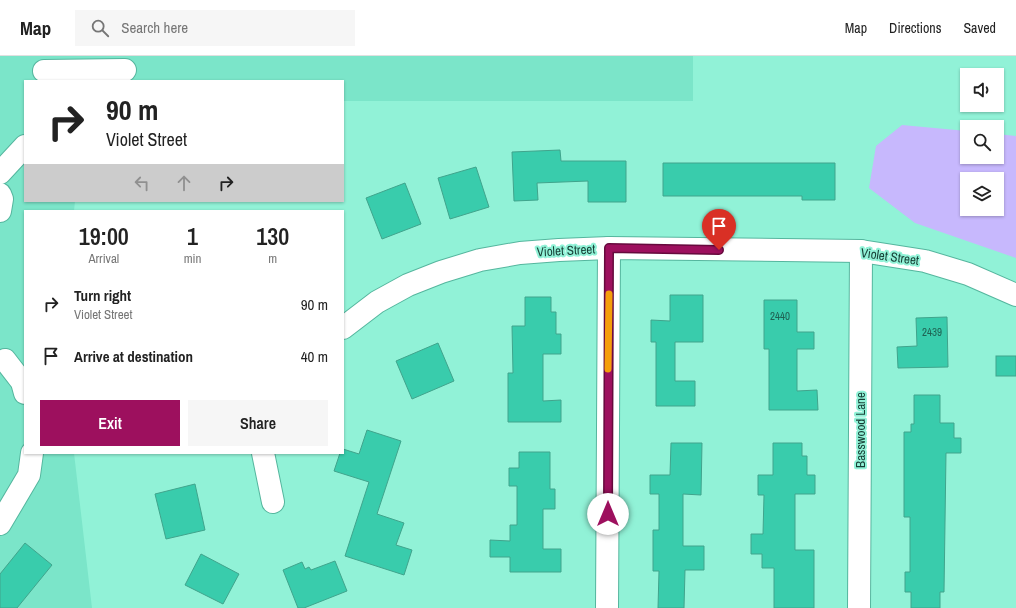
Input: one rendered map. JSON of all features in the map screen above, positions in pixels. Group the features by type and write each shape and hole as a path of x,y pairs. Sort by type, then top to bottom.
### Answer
{"street":[{"path":"44,69 125,70"},
{"path":"0,173 24,147"},
{"path":"0,194 2,199 0,211"},
{"path":"607,608 609,248"},
{"name":"Violet Street","path":"344,327 377,302 408,285 441,272 480,260 520,253 559,250 609,248 861,252 925,261 968,274 1016,295"},
{"name":"Basswood Lane","path":"859,608 861,252"},
{"path":"5,360 22,382 24,389"},
{"path":"0,524 29,475 32,454"},
{"path":"263,454 273,502"}],"shaded area":[{"path":"0,56 693,56 693,101 344,101 344,80 24,80 24,202 75,202 74,210 24,210 24,454 74,454 92,608 0,608"},
{"path":"902,125 960,130 960,164 1004,164 1004,135 1016,136 1016,258 915,223 869,188 876,146"}],"building":[{"path":"560,150 561,161 626,161 626,202 588,202 588,181 537,183 538,200 514,201 512,152"},
{"path":"663,163 835,163 835,200 802,200 802,196 663,196"},
{"path":"476,167 489,207 450,219 438,178"},
{"path":"405,183 421,224 382,239 366,198"},
{"path":"670,295 703,295 703,342 675,342 675,381 695,381 695,406 656,406 656,342 651,342 651,320 670,321"},
{"path":"525,297 551,297 551,312 556,312 556,334 561,334 561,354 543,354 543,401 561,400 561,422 508,422 508,373 513,373 512,326 525,326"},
{"path":"764,300 797,300 797,332 814,332 814,349 797,349 797,391 817,390 818,410 769,410 769,349 764,349"},
{"path":"947,317 948,367 898,368 897,347 917,346 916,318"},
{"path":"438,343 454,381 412,399 396,361"},
{"path":"996,356 1016,356 1016,376 996,376"},
{"path":"914,395 940,395 940,423 954,423 954,438 961,438 961,453 946,453 944,592 940,592 940,608 911,608 911,592 905,592 905,572 910,572 910,517 904,517 904,432 911,432 911,424 914,424"},
{"path":"367,430 401,441 377,514 404,523 396,545 412,550 404,575 345,556 369,482 334,471 340,454 344,454 344,449 359,454"},
{"path":"671,443 702,443 701,495 683,494 683,546 704,546 704,570 685,570 684,608 658,608 659,571 653,571 653,530 659,530 659,494 650,494 650,475 670,475"},
{"path":"773,443 802,443 802,456 807,456 807,475 815,475 815,494 795,494 795,550 814,550 814,608 774,608 774,568 762,568 762,554 751,554 751,534 763,534 764,495 758,495 758,475 773,475"},
{"path":"519,452 550,452 550,489 555,489 555,509 543,509 543,549 561,549 561,572 510,572 510,557 490,557 490,540 510,541 510,525 517,525 517,486 509,486 509,468 519,468"},
{"path":"195,484 205,530 166,539 155,494"},
{"path":"25,543 52,565 17,608 0,608 0,574"},
{"path":"201,554 239,574 223,604 185,585"},
{"path":"335,561 347,591 304,608 298,608 283,570 302,562 305,569 309,567 311,570"}],"slow traffic":[{"path":"608,369 609,294"}],"route":[{"path":"608,514 609,248 719,250"}]}
